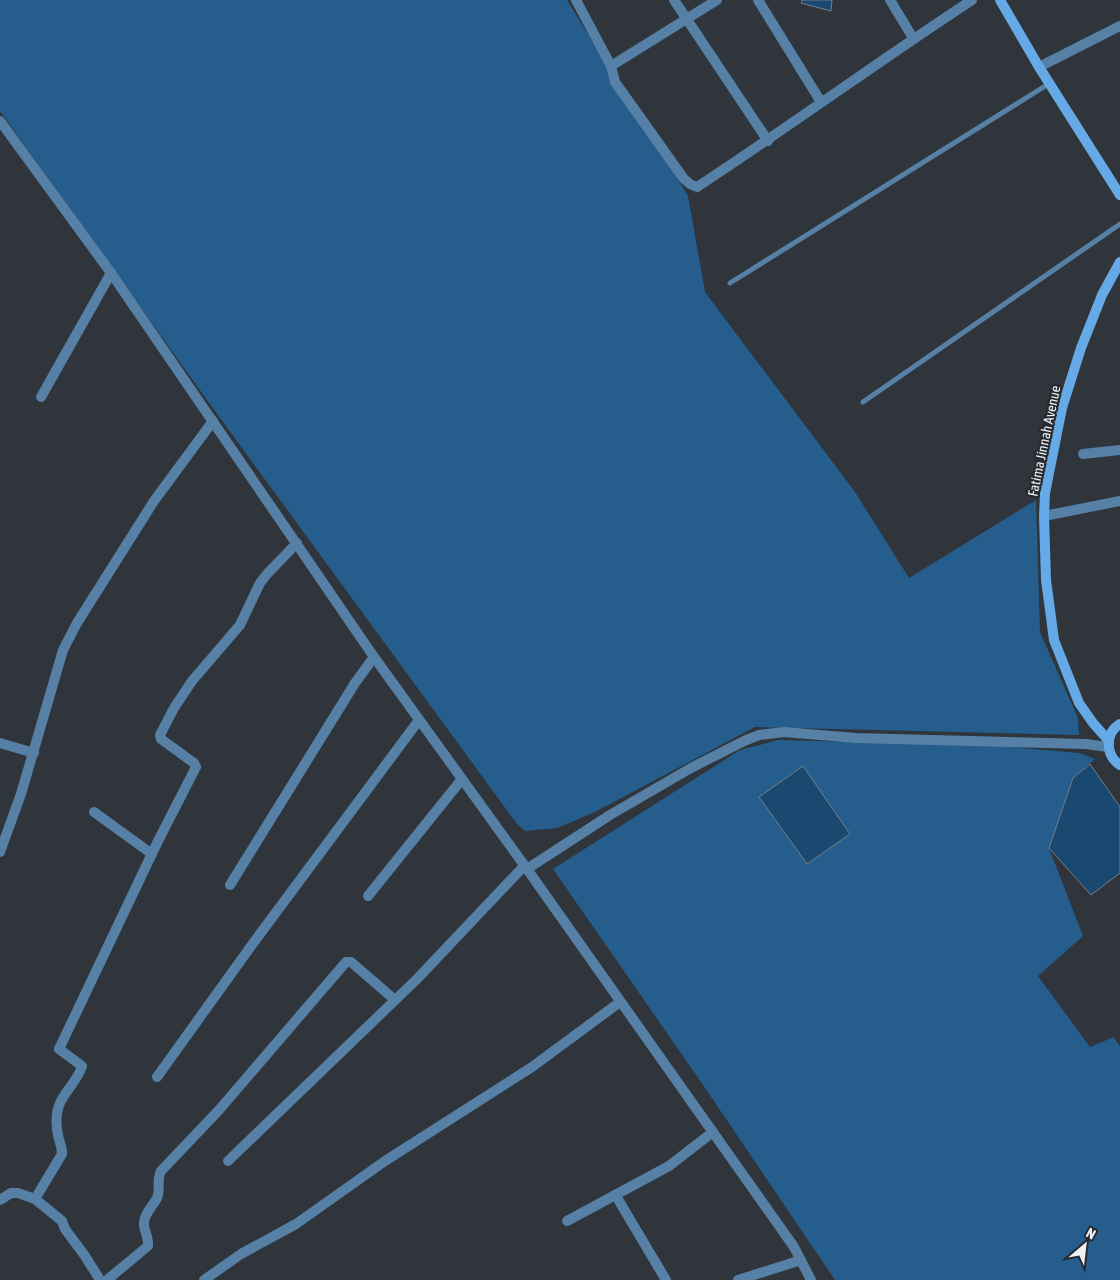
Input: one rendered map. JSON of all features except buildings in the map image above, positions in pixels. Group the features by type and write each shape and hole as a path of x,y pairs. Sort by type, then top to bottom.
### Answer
{"main road":[{"path":"1000,0 1039,67 1120,195"},
{"name":"Fatima Jinnah Avenue","path":"1120,262 1102,295 1080,348 1062,408 1045,493 1044,516 1046,580 1054,640 1078,703 1108,744 1111,756 1120,765"},
{"path":"1108,744 1111,732 1120,724"}],"street":[{"path":"576,0 611,66 615,82 684,179 697,187 768,140 913,38 972,0"},
{"path":"674,0 768,140"},
{"path":"611,66 717,0"},
{"path":"758,0 820,102"},
{"path":"890,0 913,38"},
{"path":"1039,67 1120,26"},
{"path":"0,121 111,273 374,657 794,1247 811,1280"},
{"path":"41,397 111,273"},
{"path":"0,852 34,753 64,650 77,623 154,501 213,421"},
{"path":"1084,454 1120,450"},
{"path":"1044,516 1120,501"},
{"path":"36,1199 62,1154 57,1118 60,1103 82,1066 59,1049 152,854 196,767 194,763 161,739 160,735 174,708 192,681 240,625 260,583 297,543"},
{"path":"230,885 355,683 374,657"},
{"path":"157,1077 254,942 419,720"},
{"path":"228,1161 395,1000 526,868 618,810 691,768 744,741 758,735 784,732 856,738 1108,744"},
{"path":"0,743 34,753"},
{"path":"368,896 462,779"},
{"path":"94,812 152,854"},
{"path":"107,1280 148,1246 148,1238 143,1225 144,1219 158,1196 158,1176 160,1171 219,1110 346,962 351,962 395,1000"},
{"path":"204,1280 241,1254 296,1224 385,1161 532,1067 620,1002"},
{"path":"567,1222 669,1166 712,1132"},
{"path":"0,1200 11,1193 18,1193 36,1199 62,1221 65,1229 100,1280"},
{"path":"616,1196 666,1280"},
{"path":"738,1280 800,1260"}],"lane":[{"path":"730,283 1050,83"},
{"path":"863,402 1120,224"}],"shaded area":[{"path":"0,0 567,0 688,196 705,292 855,492 909,578 1036,500 1040,632 1078,718 1079,735 755,727 593,813 557,828 525,831 517,824 212,407 0,111"},
{"path":"778,740 1000,746 1079,753 1095,759 1073,778 1049,848 1083,936 1038,976 1090,1047 1114,1037 1120,1047 1120,1280 835,1280 701,1082 553,869 740,750"}]}
